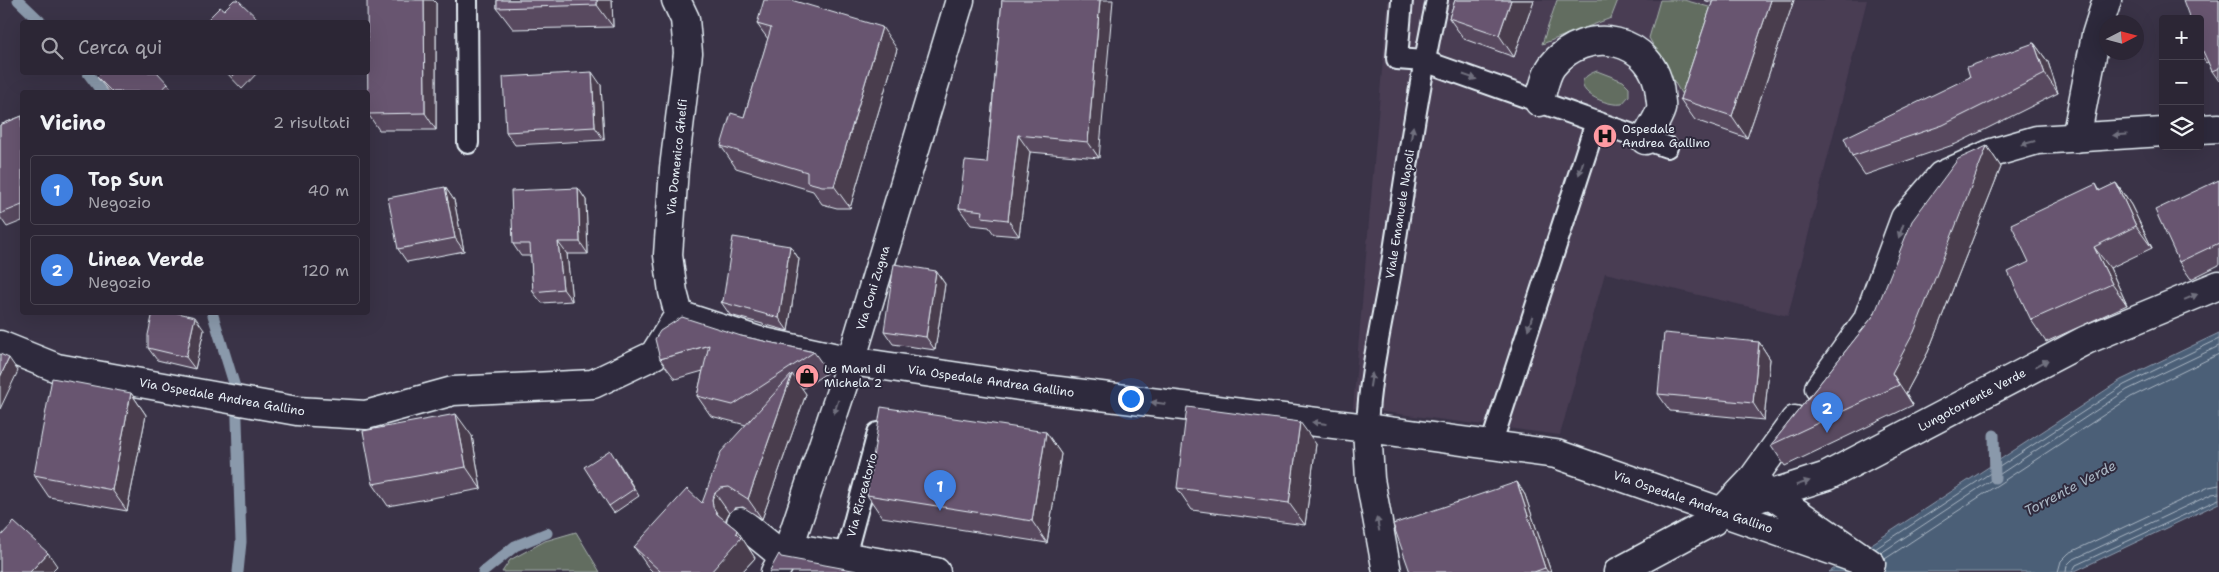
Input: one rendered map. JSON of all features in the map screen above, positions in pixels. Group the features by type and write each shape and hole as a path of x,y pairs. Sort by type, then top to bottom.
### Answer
{"street":[{"name":"Via Domenico Ghelfi","path":"676,0 685,19 688,53 674,168 668,255 673,292 679,315"},
{"name":"Via Coni Zugna","path":"782,558 851,361 960,0"},
{"path":"2076,138 2096,35 2107,0"},
{"path":"1539,102 1551,67 1572,47 1599,39 1627,45 1647,60 1659,83 1661,108 1656,144"},
{"path":"2204,129 2219,128"},
{"path":"1618,572 1712,520 1738,497 1867,321 1906,218 1941,176 1992,153 2037,140 2159,132"},
{"name":"Lungotorrente Verde","path":"1738,497 1827,476 2086,340 2219,285"},
{"name":"Via Ospedale Andrea Gallino","path":"0,345 57,368 297,411 366,415 452,391 594,384 654,355 679,315 759,340 851,361 1026,387 1367,428 1556,454 1871,564 1738,497"},
{"path":"1367,428 1370,479 1387,572"},
{"path":"742,522 782,558 845,556 936,572"}],"lane":[{"path":"467,0 468,143"},
{"path":"1402,0 1397,60 1424,61 1656,144"},
{"name":"Viale Emanuele Napoli","path":"1367,428 1371,382 1383,319 1424,61 1437,0"},
{"path":"1491,445 1596,122"},
{"name":"Via Ricreatorio","path":"845,556 878,433"}],"shaded area":[{"name":"Ospedale Andrea Gallino","path":"1388,0 1867,0 1788,316 1605,273 1560,435 1353,408"}],"green space":[{"path":"1557,0 1618,0 1611,18 1542,44"},
{"path":"1660,0 1684,0 1723,11 1689,107 1649,38"},
{"path":"1597,71 1623,81 1629,87 1629,96 1622,104 1604,102 1595,98 1584,88 1583,82 1587,76"},
{"path":"576,532 600,572 502,572 510,560 545,541"}],"water":[{"name":"Torrente Verde","path":"2219,333 2219,503 2073,572 1829,572 2121,380"}],"building":[{"path":"234,0 238,0 259,20 207,20 220,7 224,10"},
{"path":"367,0 424,0 425,113 370,114 368,75 370,75 370,20 367,20"},
{"path":"497,0 597,0 597,5 497,8"},
{"path":"764,0 791,0 882,27 834,186 822,186 807,182 807,172 721,146 731,113 744,117 771,28 757,24"},
{"path":"1002,0 1100,0 1088,142 1018,135 1008,220 982,217 983,211 959,208 965,161 987,163"},
{"path":"1455,0 1511,0 1499,35 1449,18"},
{"path":"1713,0 1771,0 1732,116 1680,99"},
{"path":"2183,0 2219,0 2219,68 2212,71 2204,53 2204,15 2189,15"},
{"path":"2034,43 2045,74 1943,125 1852,156 1844,138 1970,77 1967,67"},
{"path":"592,72 595,127 506,132 503,77"},
{"path":"99,75 160,75 168,84 161,90 110,90 97,77"},
{"path":"20,117 20,206 0,214 0,125"},
{"path":"1987,146 1914,332 1892,373 1899,385 1771,445 1874,315 1912,221 1958,159"},
{"path":"2219,180 2219,243 2179,262 2155,210"},
{"path":"2116,183 2136,226 2094,247 2112,284 2031,320 2008,272 2029,262 2011,224 2096,184 2099,191"},
{"path":"445,187 455,238 398,249 388,198"},
{"path":"578,188 580,242 558,242 563,289 533,292 530,244 513,244 511,191"},
{"path":"733,237 790,246 779,318 721,302 723,301"},
{"path":"894,264 936,271 926,337 884,331"},
{"path":"152,315 187,315 195,317 186,357 148,348 148,335"},
{"path":"682,317 741,336 814,352 733,405 697,396 709,345 660,359 655,339 660,331"},
{"path":"1664,333 1759,342 1753,403 1658,394"},
{"path":"0,354 9,358 0,377"},
{"path":"792,374 748,499 729,487 721,488 712,499 713,507 717,514 737,530 736,533 741,538 711,572 661,572 634,547 687,489 702,503 721,452"},
{"path":"52,378 131,393 112,490 34,475"},
{"path":"881,407 1046,432 1032,521 867,495"},
{"path":"1187,407 1300,422 1289,503 1177,488"},
{"path":"456,414 466,467 373,484 363,431"},
{"path":"610,450 634,489 609,506 584,467"},
{"path":"1517,482 1545,568 1534,572 1410,572 1393,524"},
{"path":"14,522 48,553 30,572 0,572 0,537"},
{"path":"779,554 781,557 863,572 769,572"}],"waterway":[{"path":"18,0 39,20"},
{"path":"89,75 100,90"},
{"path":"213,315 236,390 241,542 238,572"},
{"path":"1994,435 1995,478"},
{"path":"483,572 515,546 547,533"}],"place":[{"name":"Ospedale Andrea Gallino","path":"1605,136"},
{"name":"Le Mani di Michela 2","path":"807,376"},
{"name":"Linea Verde","path":"1827,433"},
{"name":"Top Sun","path":"940,511"}]}
